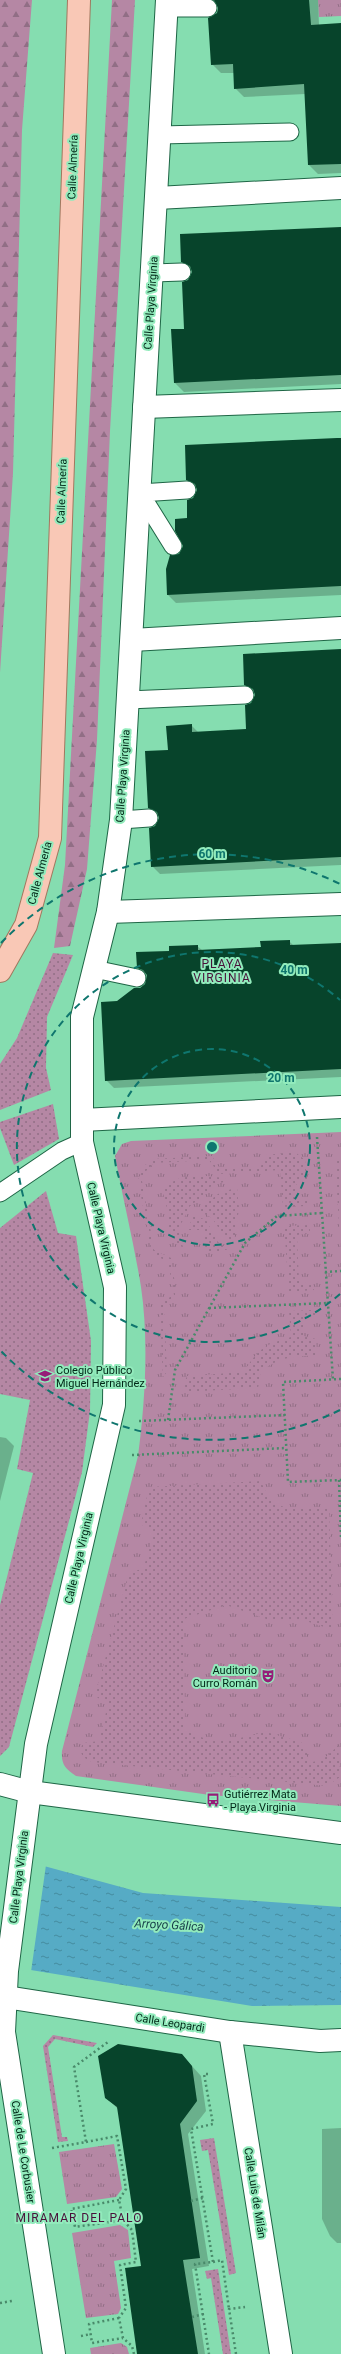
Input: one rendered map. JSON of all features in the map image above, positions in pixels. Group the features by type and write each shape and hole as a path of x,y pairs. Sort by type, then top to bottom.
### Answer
{"main road":[{"name":"Calle Almería","path":"0,971 26,925 50,838 79,0"}],"street":[{"name":"Calle Playa Virginia","path":"4,1992 36,1744 114,1405 115,1287 82,1142 82,1017 108,912 121,820 153,273 166,4"},
{"path":"157,198 341,188"},
{"path":"144,407 341,400"},
{"path":"132,640 341,628"},
{"path":"108,912 341,904"},
{"path":"82,1120 341,1107"},
{"path":"0,1784 30,1792 341,1833"},
{"name":"Calle Leopardi","path":"4,1992 113,2014 230,2032 320,2041 341,2040"},
{"name":"Calle de Le Corbusier","path":"4,1992 4,2032 54,2354"},
{"name":"Calle Luis de Milán","path":"230,2032 281,2354"}],"lane":[{"path":"166,4 208,8"},
{"path":"160,135 290,132"},
{"path":"153,273 182,272"},
{"path":"173,546 140,493 187,490"},
{"path":"128,700 245,695"},
{"path":"121,820 149,818"},
{"path":"94,969 137,978"},
{"path":"0,1193 62,1151 82,1142"}],"path":[{"path":"316,1133 333,1380"},
{"path":"168,1420 175,1370 245,1244 277,1216 322,1212"},
{"path":"325,1272 341,1271"},
{"path":"209,1308 328,1303"},
{"path":"341,1379 283,1382 288,1482 340,1480 341,1538"},
{"path":"136,1420 284,1415"},
{"path":"132,1455 286,1448"},
{"path":"86,2142 74,2067 108,2042 113,2014"},
{"path":"213,2262 192,2129 213,2124 204,2074 236,2073"},
{"path":"52,2148 117,2136 126,2189 119,2200 123,2220 132,2230 136,2262 120,2265 126,2308 119,2318 89,2324 92,2343 123,2338"},
{"path":"191,2201 203,2198"},
{"path":"119,2200 71,2209 75,2227 123,2220"},
{"path":"63,2221 73,2219"},
{"path":"209,2354 196,2264 222,2260 236,2354"},
{"path":"0,2303 12,2301"},
{"path":"229,2309 273,2302"},
{"path":"192,2317 204,2314"},
{"path":"119,2318 123,2338 132,2346 134,2354"},
{"path":"81,2336 91,2334"}],"green space":[{"path":"0,0 32,0 22,130 13,473 0,673"},
{"path":"112,0 135,0 110,431 97,740 87,869 70,946 54,948 65,865"},
{"path":"318,0 341,0 341,16 319,17"},
{"path":"53,953 73,955 47,1017 46,1068 51,1090 0,1110 0,1064 17,1038"},
{"path":"53,1104 59,1139 14,1165 0,1128 0,1122"},
{"path":"341,1132 341,1806 210,1795 76,1776 64,1766 62,1751 138,1456 143,1415 145,1329 141,1287 115,1156 122,1144 131,1141"},
{"path":"295,1152 305,1160 307,1179 296,1182 297,1200 307,1200 307,1206 283,1207 280,1170 219,1174 209,1160 154,1163 144,1173 142,1181 154,1250 171,1258 177,1297 164,1305 167,1372 163,1377 159,1303 174,1295 168,1261 152,1255 138,1180 144,1166 153,1159 212,1156 220,1169 260,1168 266,1155"},
{"path":"341,1153 341,1255 335,1161"},
{"path":"199,1175 224,1178 228,1181 212,1185 203,1196 190,1206 179,1228 183,1248 176,1242 169,1227 169,1216 163,1193 166,1185 180,1178"},
{"path":"237,1187 239,1209 234,1241 226,1239 212,1218 198,1210 218,1194"},
{"name":"Colegio Público Miguel Hernández","path":"46,1191 58,1233 76,1236 91,1341 90,1411 82,1472 9,1747 0,1756 0,1605 33,1473 17,1469 30,1400 0,1394 0,1228"},
{"path":"194,1215 206,1220 218,1242 228,1249 220,1252 203,1251 203,1232 199,1230 187,1230"},
{"path":"310,1225 310,1233 297,1235 299,1282 313,1284 314,1290 289,1292 284,1226"},
{"path":"315,1310 315,1315 303,1317 304,1336 316,1339 317,1355 287,1358 274,1363 261,1372 258,1388 183,1392 183,1386 187,1376 244,1372 253,1358 263,1348 291,1337 289,1311"},
{"path":"261,1481 266,1492 280,1505 297,1509 329,1507 333,1630 303,1620 272,1621 226,1605 184,1619 185,1731 209,1740 227,1741 266,1732 301,1742 307,1751 307,1763 317,1761 325,1757 338,1745 340,1777 327,1786 92,1762 83,1757 80,1750 83,1743 99,1741 108,1704 95,1696 129,1572 143,1569 154,1534 141,1524 149,1487"},
{"path":"53,2035 97,2043 93,2047 55,2039 48,2047 62,2137 67,2137 68,2141 58,2142 43,2046"},
{"path":"214,2138 236,2273 229,2275 208,2150 202,2151 200,2140"},
{"path":"114,2144 122,2189 116,2197 67,2204 59,2152"},
{"path":"120,2225 128,2230 131,2258 114,2261 121,2308 118,2314 86,2318 72,2233"},
{"path":"218,2269 231,2354 223,2354 211,2278 207,2279 205,2271"},
{"path":"121,2343 127,2347 129,2354 91,2354 90,2348"}],"water":[{"name":"Arroyo Gálica","path":"0,1854 143,1893 341,1907 341,2005 252,2006 0,1965"}],"pier":[{"path":"0,1852 46,1865 31,1972 0,1967"}],"building":[{"path":"214,0 309,0 311,25 341,23 341,164 308,165 304,84 234,89 233,64 211,65 208,18 217,13 218,8"},
{"path":"341,227 341,375 174,383 171,329 184,329 182,282 188,280 192,272 190,266 181,262 180,234"},
{"path":"341,438 341,586 167,595 166,569 170,555 179,554 183,546 175,531 175,519 187,518 187,500 193,498 197,490 195,484 186,480 185,445"},
{"path":"341,649 341,857 151,867 149,828 155,826 159,818 157,812 148,808 145,751 168,750 166,726 192,724 192,732 246,729 245,705 251,703 255,695 253,689 244,685 243,654"},
{"path":"290,940 290,945 341,943 341,1069 105,1081 101,1002 117,1001 134,988 140,988 145,984 147,975 143,970 137,968 136,952 169,951 169,946 198,945 198,950 261,947 260,941"},
{"path":"118,2044 182,2054 192,2066 197,2101 180,2124 200,2258 183,2260 198,2354 137,2354 125,2268 141,2266 117,2107 105,2098 98,2056"}],"place":[{"name":"Colegio Público Miguel Hernández","path":"45,1376"},
{"name":"Auditorio Curro Román","path":"268,1676"},
{"name":"Gutiérrez Mata - Playa Virginia","path":"213,1800"}],"district":[{"name":"PLAYA VIRGINIA","path":"222,971"},
{"name":"MIRAMAR DEL PALO","path":"79,2218"}]}
